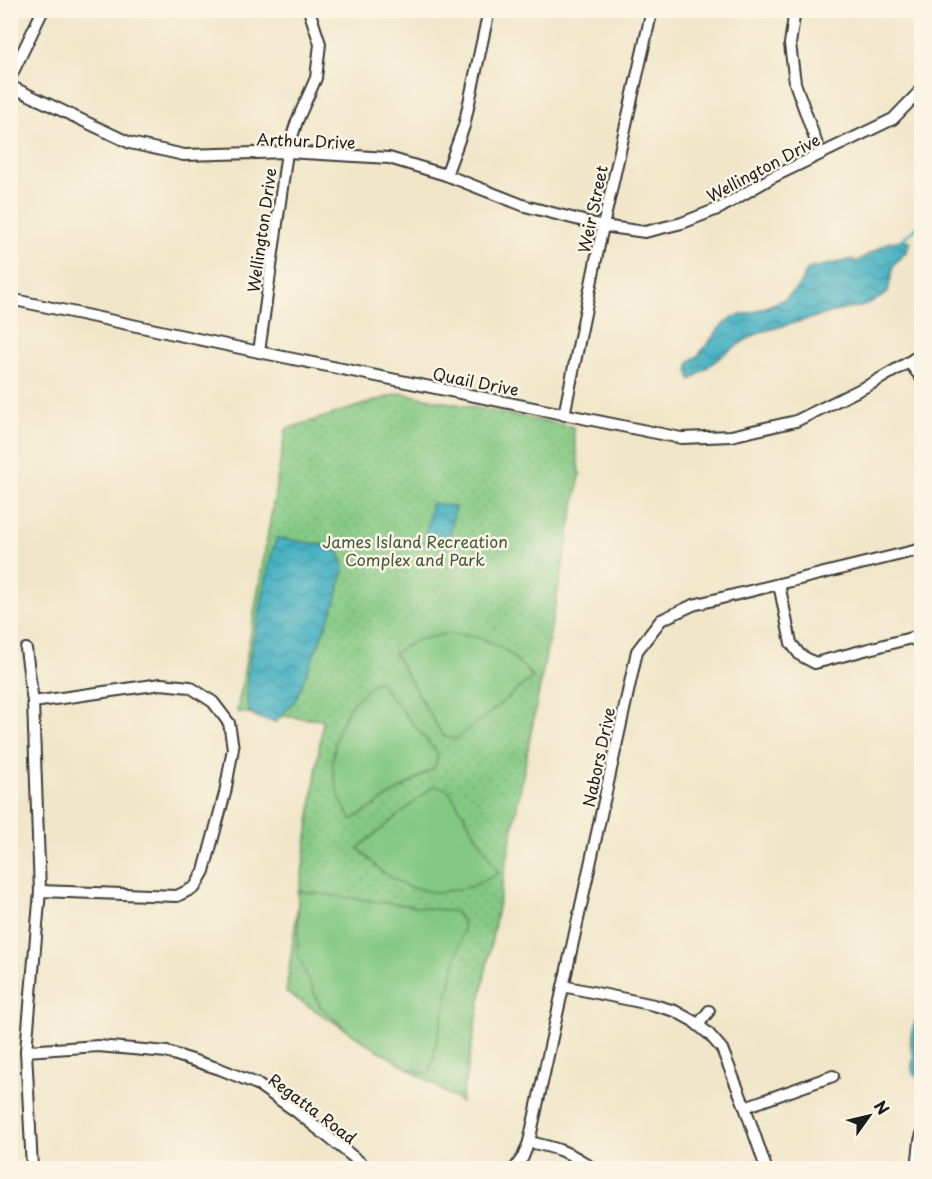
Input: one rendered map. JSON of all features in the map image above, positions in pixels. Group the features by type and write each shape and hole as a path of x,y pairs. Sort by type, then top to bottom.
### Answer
{"street":[{"path":"10,78 43,10"},
{"name":"Wellington Drive","path":"260,352 287,152 297,121 316,78 320,44 309,10"},
{"path":"446,175 464,126 489,10"},
{"name":"Weir Street","path":"564,415 603,226 652,10"},
{"path":"795,10 790,44 795,83 820,153"},
{"name":"Arthur Drive","path":"10,86 130,143 183,155 287,152 389,158 446,175 525,206 603,226"},
{"name":"Wellington Drive","path":"603,226 645,232 682,223 720,208 771,178 893,119 921,89"},
{"name":"Quail Drive","path":"10,299 681,438 731,436 796,421 871,384 921,353"},
{"path":"909,362 921,379"},
{"name":"Nabors Drive","path":"515,1168 528,1142 637,651 661,620 693,605 921,549"},
{"path":"779,584 791,643 800,655 815,663 911,638 921,644"},
{"path":"26,649 33,702 40,891 26,1051 32,1168"},
{"path":"33,702 161,684 190,687 213,702 229,723 233,748 225,793 204,871 195,887 177,896 40,891"},
{"path":"563,986 675,1011 709,1034 722,1049 766,1168"},
{"path":"698,1025 709,1011"},
{"name":"Regatta Road","path":"26,1051 98,1046 167,1052 220,1069 256,1084 297,1112 367,1168"},
{"path":"745,1107 833,1076"},
{"path":"917,1168 921,1134"},
{"path":"528,1142 563,1151 591,1168"}],"green space":[{"name":"James Island Recreation Complex and Park","path":"400,393 573,427 580,475 461,1102 286,992 323,720 237,712 286,429"},
{"path":"447,634 472,636 493,643 514,658 533,677 457,739 443,736 394,653 417,640"},
{"path":"377,680 438,754 435,767 352,820 339,797 332,765 337,732 350,706"},
{"path":"434,786 448,789 499,873 473,886 438,893 408,887 382,872 358,848"},
{"path":"298,891 456,912 464,925 429,1074 407,1068 349,1032 320,1006 298,955"}],"water":[{"path":"911,241 906,252 893,266 888,292 880,298 860,307 761,332 727,352 691,380 688,370 690,361 698,356 722,325 733,317 754,312 785,299 798,287 808,269 853,259 856,262 889,242"},
{"path":"432,503 455,507 447,548 424,543"},
{"path":"277,538 325,545 335,549 344,567 336,601 296,699 276,722 249,713 247,673 269,563"},
{"path":"921,1010 921,1079 913,1073 914,1057 911,1039 913,1027"}],"waterway":[{"path":"901,240 922,224"}]}
